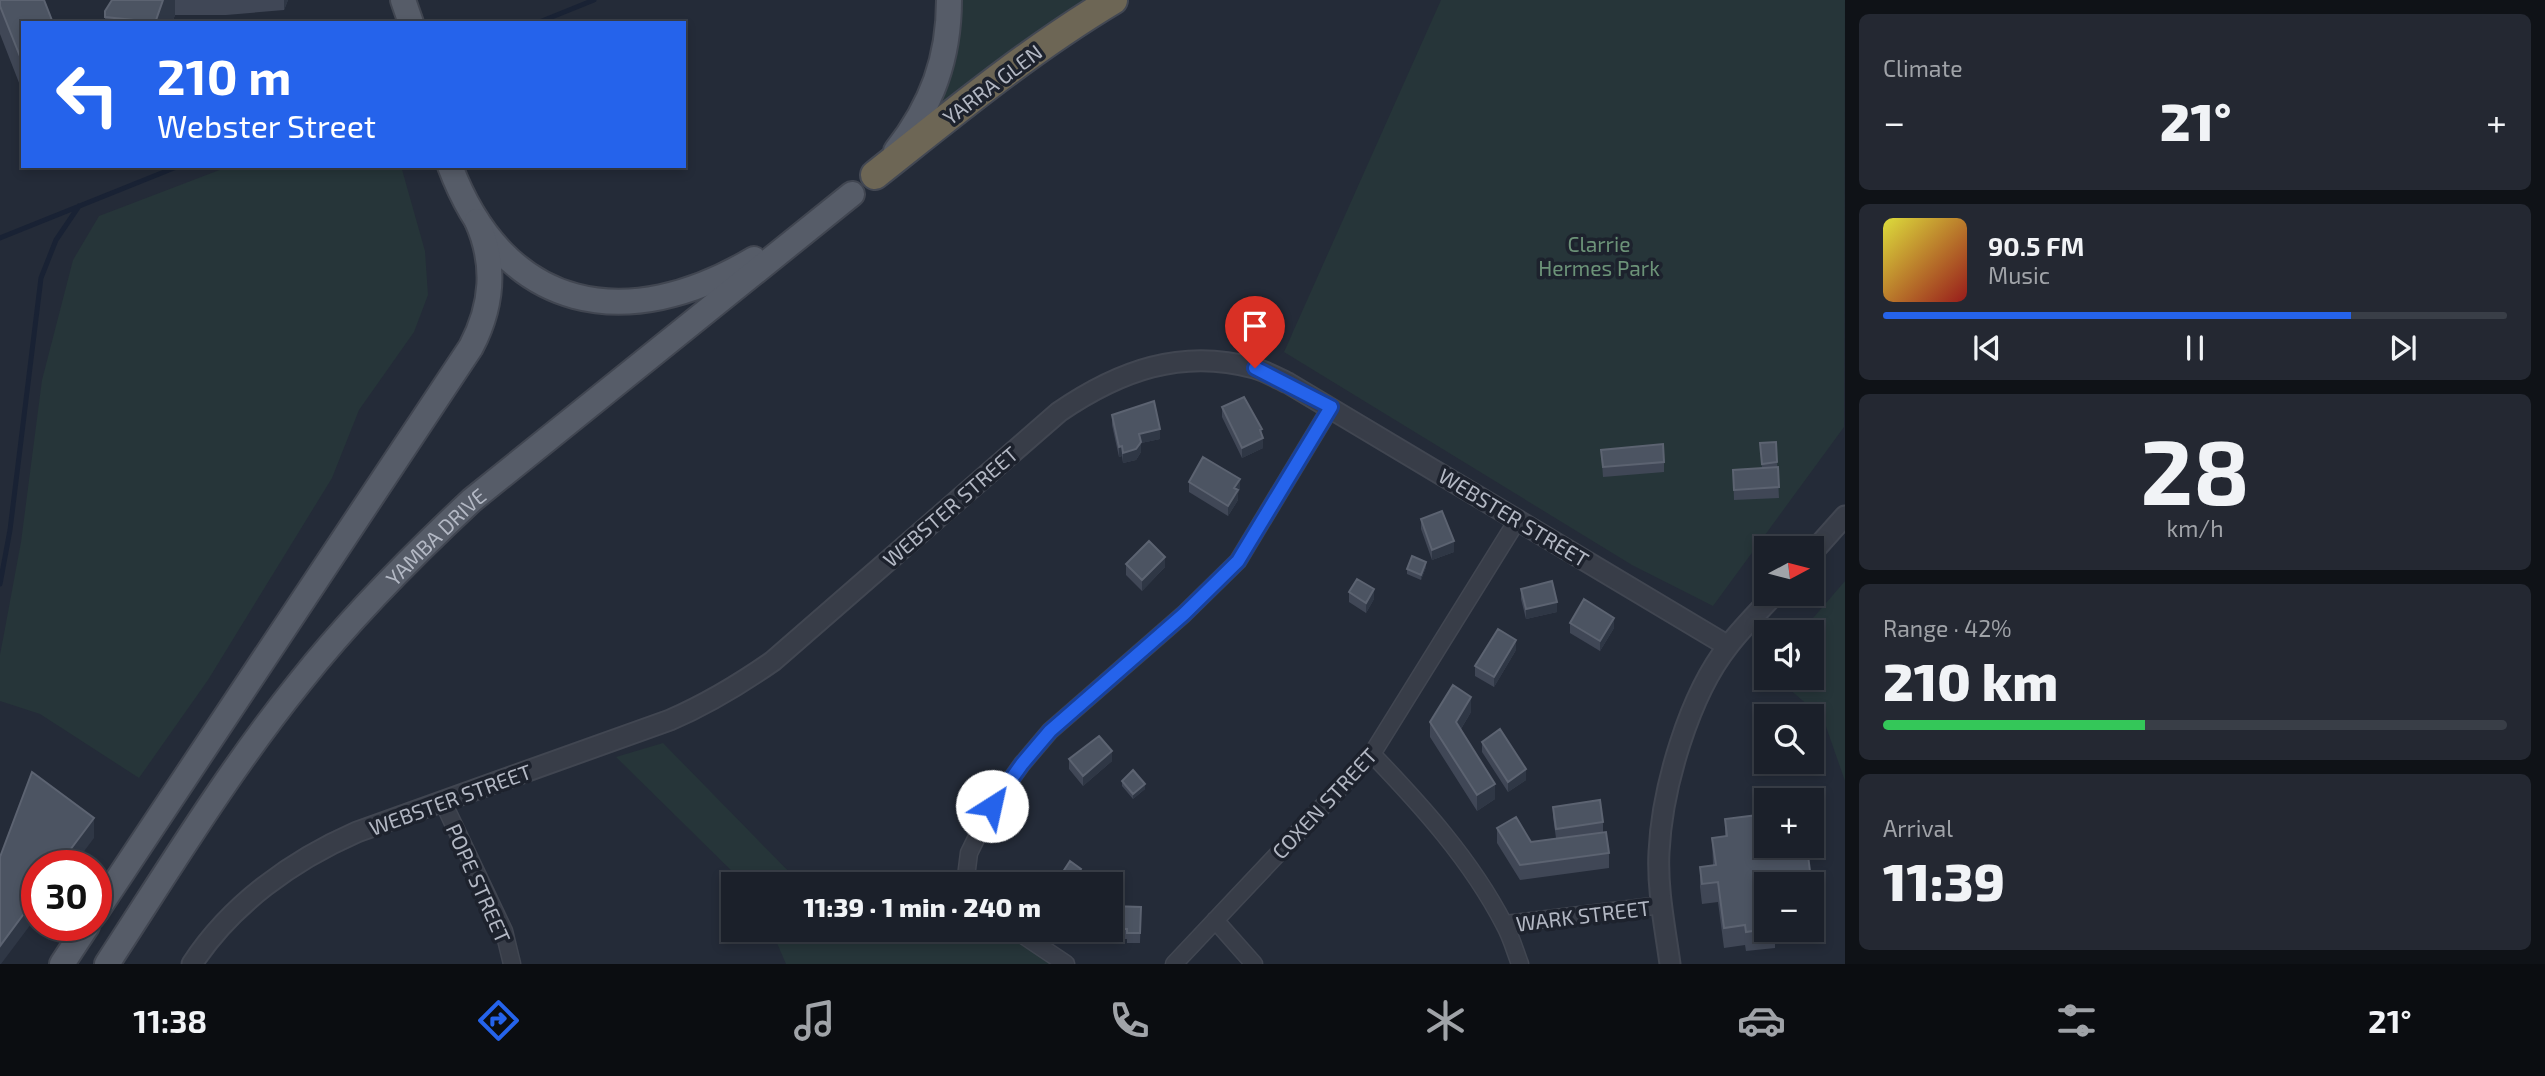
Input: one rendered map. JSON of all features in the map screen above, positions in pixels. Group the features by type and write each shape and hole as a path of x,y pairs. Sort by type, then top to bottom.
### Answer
{"highway":[{"name":"YARRA GLEN","path":"875,175 1012,67 1113,0"}],"main road":[{"path":"477,220 498,250 517,267 544,284 587,299 635,302 676,294 722,277 852,194 875,175 914,127 931,96 947,46 949,0"},
{"path":"112,888 471,347 485,315 490,289 487,248 477,220 451,168"},
{"name":"YAMBA DRIVE","path":"107,964 247,753 299,683 350,621 418,550 472,500 852,194"},
{"path":"62,964 77,941"}],"street":[{"name":"WEBSTER STREET","path":"192,964 206,943 247,901 321,848 357,832 670,720 707,704 773,661 1059,412 1091,390 1124,375 1170,363 1191,360 1224,362 1255,368 1331,407 1728,646"},
{"path":"967,872 969,853 992,806 1022,764 1050,731 1184,614 1238,561 1331,407"},
{"path":"1824,539 1845,516"},
{"name":"COXEN STREET","path":"1174,964 1372,754 1518,519"},
{"path":"1670,964 1662,905 1659,851 1668,796 1683,733 1705,682 1728,646 1764,606"},
{"path":"1372,754 1450,840 1505,924 1520,964"},
{"name":"POPE STREET","path":"443,802 504,931 512,964"},
{"name":"WARK STREET","path":"1505,924 1662,905"},
{"path":"1215,920 1254,964"},
{"path":"1033,942 1066,964"}],"green space":[{"path":"953,0 1093,0 923,123"},
{"name":"Clarrie Hermes Park","path":"1441,0 1845,0 1844,427 1764,536 1754,536 1754,550 1713,606 1632,565 1284,352"},
{"path":"225,168 402,168 425,251 428,295 414,332 359,410 332,478 208,680 139,778 40,714 0,701 0,655 21,542 42,380 73,260 99,216"},
{"path":"1845,581 1845,781 1824,721 1824,704 1807,704 1790,690 1824,690 1824,620 1811,620"},
{"path":"663,743 789,872 733,872 616,757"},
{"path":"777,942 1027,942 1058,964 786,964"}],"building":[{"path":"0,0 44,0 52,21 21,21 21,59"},
{"path":"112,0 163,0 156,21 105,17 105,11"},
{"path":"1244,397 1262,429 1263,438 1242,448 1222,407"},
{"path":"1154,401 1160,429 1139,434 1141,442 1136,449 1123,453 1122,446 1119,447 1112,415"},
{"path":"1776,442 1777,462 1762,464 1760,443"},
{"path":"1663,444 1664,462 1603,467 1601,450"},
{"path":"1203,457 1240,479 1234,488 1238,490 1228,506 1189,482"},
{"path":"1778,467 1779,487 1734,490 1733,470"},
{"path":"1442,511 1454,541 1432,550 1421,519"},
{"path":"1149,541 1165,557 1142,580 1126,564"},
{"path":"1412,556 1426,562 1421,575 1407,569"},
{"path":"1357,579 1374,589 1366,603 1349,592"},
{"path":"1552,581 1557,602 1526,609 1521,589"},
{"path":"1584,599 1614,618 1600,641 1570,623"},
{"path":"1498,629 1516,640 1494,677 1475,666"},
{"path":"1453,685 1471,697 1456,722 1495,784 1477,795 1430,722"},
{"path":"1500,729 1526,769 1508,782 1482,742"},
{"path":"1099,736 1112,751 1083,776 1069,759"},
{"path":"1133,770 1145,784 1133,794 1122,781"},
{"path":"32,772 94,818 70,850 21,850 21,918 0,946 0,857"},
{"path":"1600,800 1603,822 1556,829 1553,807"},
{"path":"1754,815 1754,858 1808,858 1810,872 1754,872 1754,931 1746,932 1745,925 1724,928 1718,882 1702,884 1700,867 1716,865 1712,838 1727,836 1725,819"},
{"path":"1516,817 1531,842 1606,832 1609,853 1520,865 1497,828"},
{"path":"1070,861 1081,869 1079,872 1063,872"},
{"path":"1123,906 1141,907 1140,933 1127,933 1127,929 1123,929"}],"waterway":[{"path":"542,21 594,0"},
{"path":"0,238 174,168"},
{"path":"0,584 10,530 41,278 56,240 79,206"}],"route":[{"path":"992,806 1050,731 1139,655 1238,561 1331,407 1255,368"}]}
